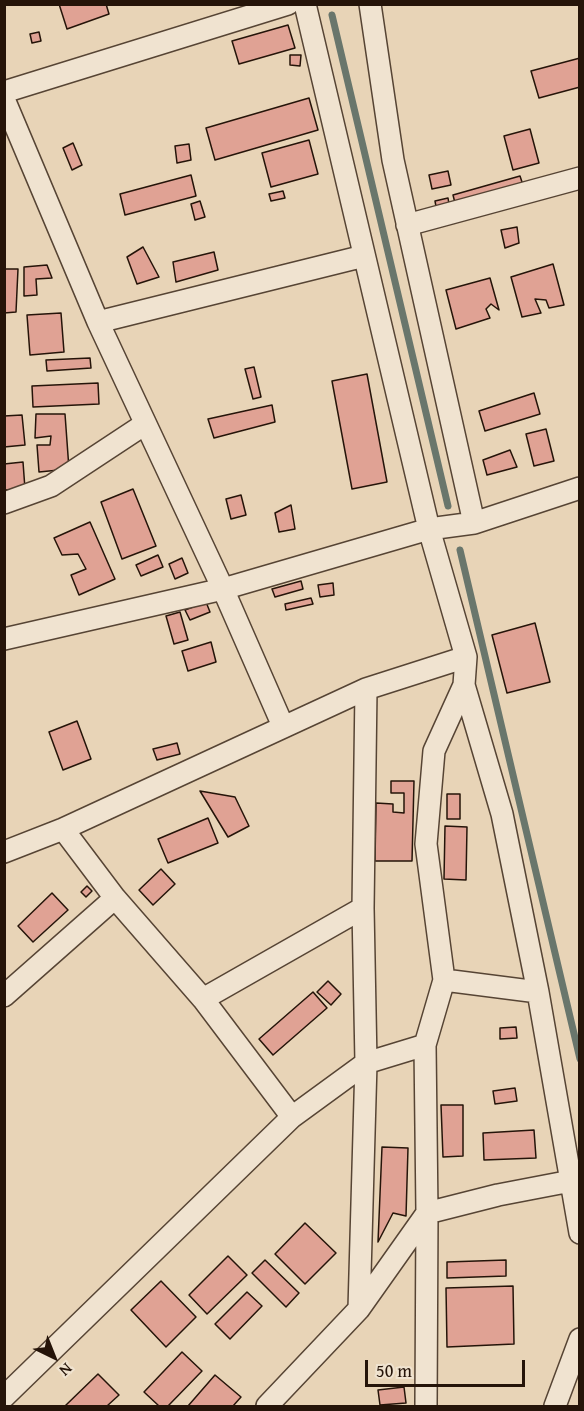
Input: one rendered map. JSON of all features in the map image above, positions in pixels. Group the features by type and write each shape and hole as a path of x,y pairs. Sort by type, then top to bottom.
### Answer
{"street":[{"path":"4,92 288,4"},
{"path":"305,4 429,529 466,657 464,685 434,751 426,844 444,980 425,1046 426,1407"},
{"path":"370,4 393,160 474,523"},
{"path":"4,99 98,322 223,589 283,726"},
{"path":"407,225 579,178"},
{"path":"98,322 364,256"},
{"path":"4,503 51,486 145,424"},
{"path":"4,639 223,589 429,529 474,523 579,488"},
{"path":"4,852 63,829 366,689 466,657"},
{"path":"464,685 502,814 538,992 579,1233"},
{"path":"359,1309 366,1063 363,908 366,689"},
{"path":"63,829 115,898 203,999 292,1117"},
{"path":"4,996 115,898"},
{"path":"203,999 363,908"},
{"path":"444,980 538,992"},
{"path":"4,1397 292,1117 366,1063 425,1046"},
{"path":"267,1407 359,1309 427,1213 498,1195 571,1181"},
{"path":"555,1407 579,1339"}],"building":[{"path":"59,4 106,4 109,14 67,29"},
{"path":"288,25 295,48 239,64 232,41"},
{"path":"39,32 41,41 32,43 30,34"},
{"path":"290,55 301,55 300,66 290,65"},
{"path":"580,58 580,87 539,98 531,71"},
{"path":"309,98 318,130 215,160 206,128"},
{"path":"530,129 539,163 513,170 504,136"},
{"path":"309,140 318,174 271,187 262,153"},
{"path":"73,143 82,165 72,170 63,148"},
{"path":"189,144 191,160 177,163 175,146"},
{"path":"448,171 451,185 432,189 429,175"},
{"path":"191,175 196,196 125,215 120,194"},
{"path":"520,176 523,185 455,203 453,195"},
{"path":"283,191 285,198 271,201 269,194"},
{"path":"448,198 450,210 437,212 435,201"},
{"path":"200,201 205,217 195,220 191,204"},
{"path":"517,227 519,243 505,248 501,230"},
{"path":"143,247 159,277 137,284 127,257"},
{"path":"214,252 218,270 176,282 173,262"},
{"path":"553,264 564,305 549,308 546,300 535,299 541,313 522,317 511,277"},
{"path":"47,265 52,278 36,279 37,295 24,296 24,267"},
{"path":"4,269 18,269 16,312 4,313"},
{"path":"490,278 499,310 491,304 486,309 490,318 456,329 446,290"},
{"path":"61,313 64,352 30,355 27,315"},
{"path":"90,358 91,368 47,371 46,360"},
{"path":"254,367 261,397 253,399 245,369"},
{"path":"367,374 387,482 352,489 332,381"},
{"path":"98,383 99,404 33,407 32,386"},
{"path":"534,393 540,414 485,431 479,411"},
{"path":"272,405 275,422 214,438 208,419"},
{"path":"36,414 65,414 69,469 39,472 37,445 50,445 51,436 35,438"},
{"path":"22,415 25,445 4,447 4,416"},
{"path":"546,429 554,461 534,466 526,434"},
{"path":"510,450 517,467 487,475 483,460"},
{"path":"23,462 25,489 4,490 4,464"},
{"path":"133,489 156,546 122,559 101,502"},
{"path":"241,495 246,515 231,519 226,499"},
{"path":"291,505 295,529 279,532 275,513"},
{"path":"90,522 115,579 79,595 71,575 86,569 78,554 62,555 54,538"},
{"path":"158,555 163,567 141,576 136,565"},
{"path":"182,558 188,573 175,579 169,564"},
{"path":"301,581 303,589 275,597 272,589"},
{"path":"333,583 334,595 320,597 318,585"},
{"path":"311,598 313,604 286,610 285,604"},
{"path":"206,602 210,612 190,620 185,610"},
{"path":"180,612 188,640 174,644 166,616"},
{"path":"535,623 550,682 507,693 492,635"},
{"path":"211,642 216,662 188,671 182,651"},
{"path":"77,721 91,759 63,770 49,732"},
{"path":"177,743 180,754 157,760 153,749"},
{"path":"391,781 414,781 412,861 375,861 376,803 393,804 393,812 404,813 404,793 391,793"},
{"path":"200,791 235,797 249,826 228,837"},
{"path":"447,794 460,794 460,819 447,819"},
{"path":"208,818 218,843 168,863 158,839"},
{"path":"445,826 467,827 466,880 444,879"},
{"path":"161,869 175,884 153,905 139,890"},
{"path":"87,886 92,891 86,897 81,892"},
{"path":"52,893 68,910 33,942 18,926"},
{"path":"328,981 341,994 331,1005 317,992"},
{"path":"313,992 327,1008 273,1055 259,1039"},
{"path":"516,1027 517,1038 500,1039 500,1028"},
{"path":"515,1088 517,1101 495,1104 493,1091"},
{"path":"441,1105 463,1105 463,1156 443,1157"},
{"path":"534,1130 536,1158 484,1160 483,1133"},
{"path":"382,1147 408,1148 406,1216 393,1213 378,1242"},
{"path":"305,1223 336,1253 305,1284 275,1254"},
{"path":"228,1256 247,1275 207,1314 189,1295"},
{"path":"265,1260 299,1293 286,1307 252,1273"},
{"path":"506,1260 506,1276 447,1278 447,1262"},
{"path":"161,1281 196,1317 166,1347 131,1310"},
{"path":"513,1286 514,1344 447,1347 446,1288"},
{"path":"247,1292 262,1306 230,1339 215,1324"},
{"path":"182,1352 202,1371 168,1406 159,1406 144,1392"},
{"path":"98,1374 119,1395 107,1406 65,1406"},
{"path":"215,1375 241,1397 233,1406 188,1406"},
{"path":"404,1387 406,1403 380,1405 378,1390"}],"waterway":[{"path":"332,15 448,506"},
{"path":"460,550 580,1059"}]}
